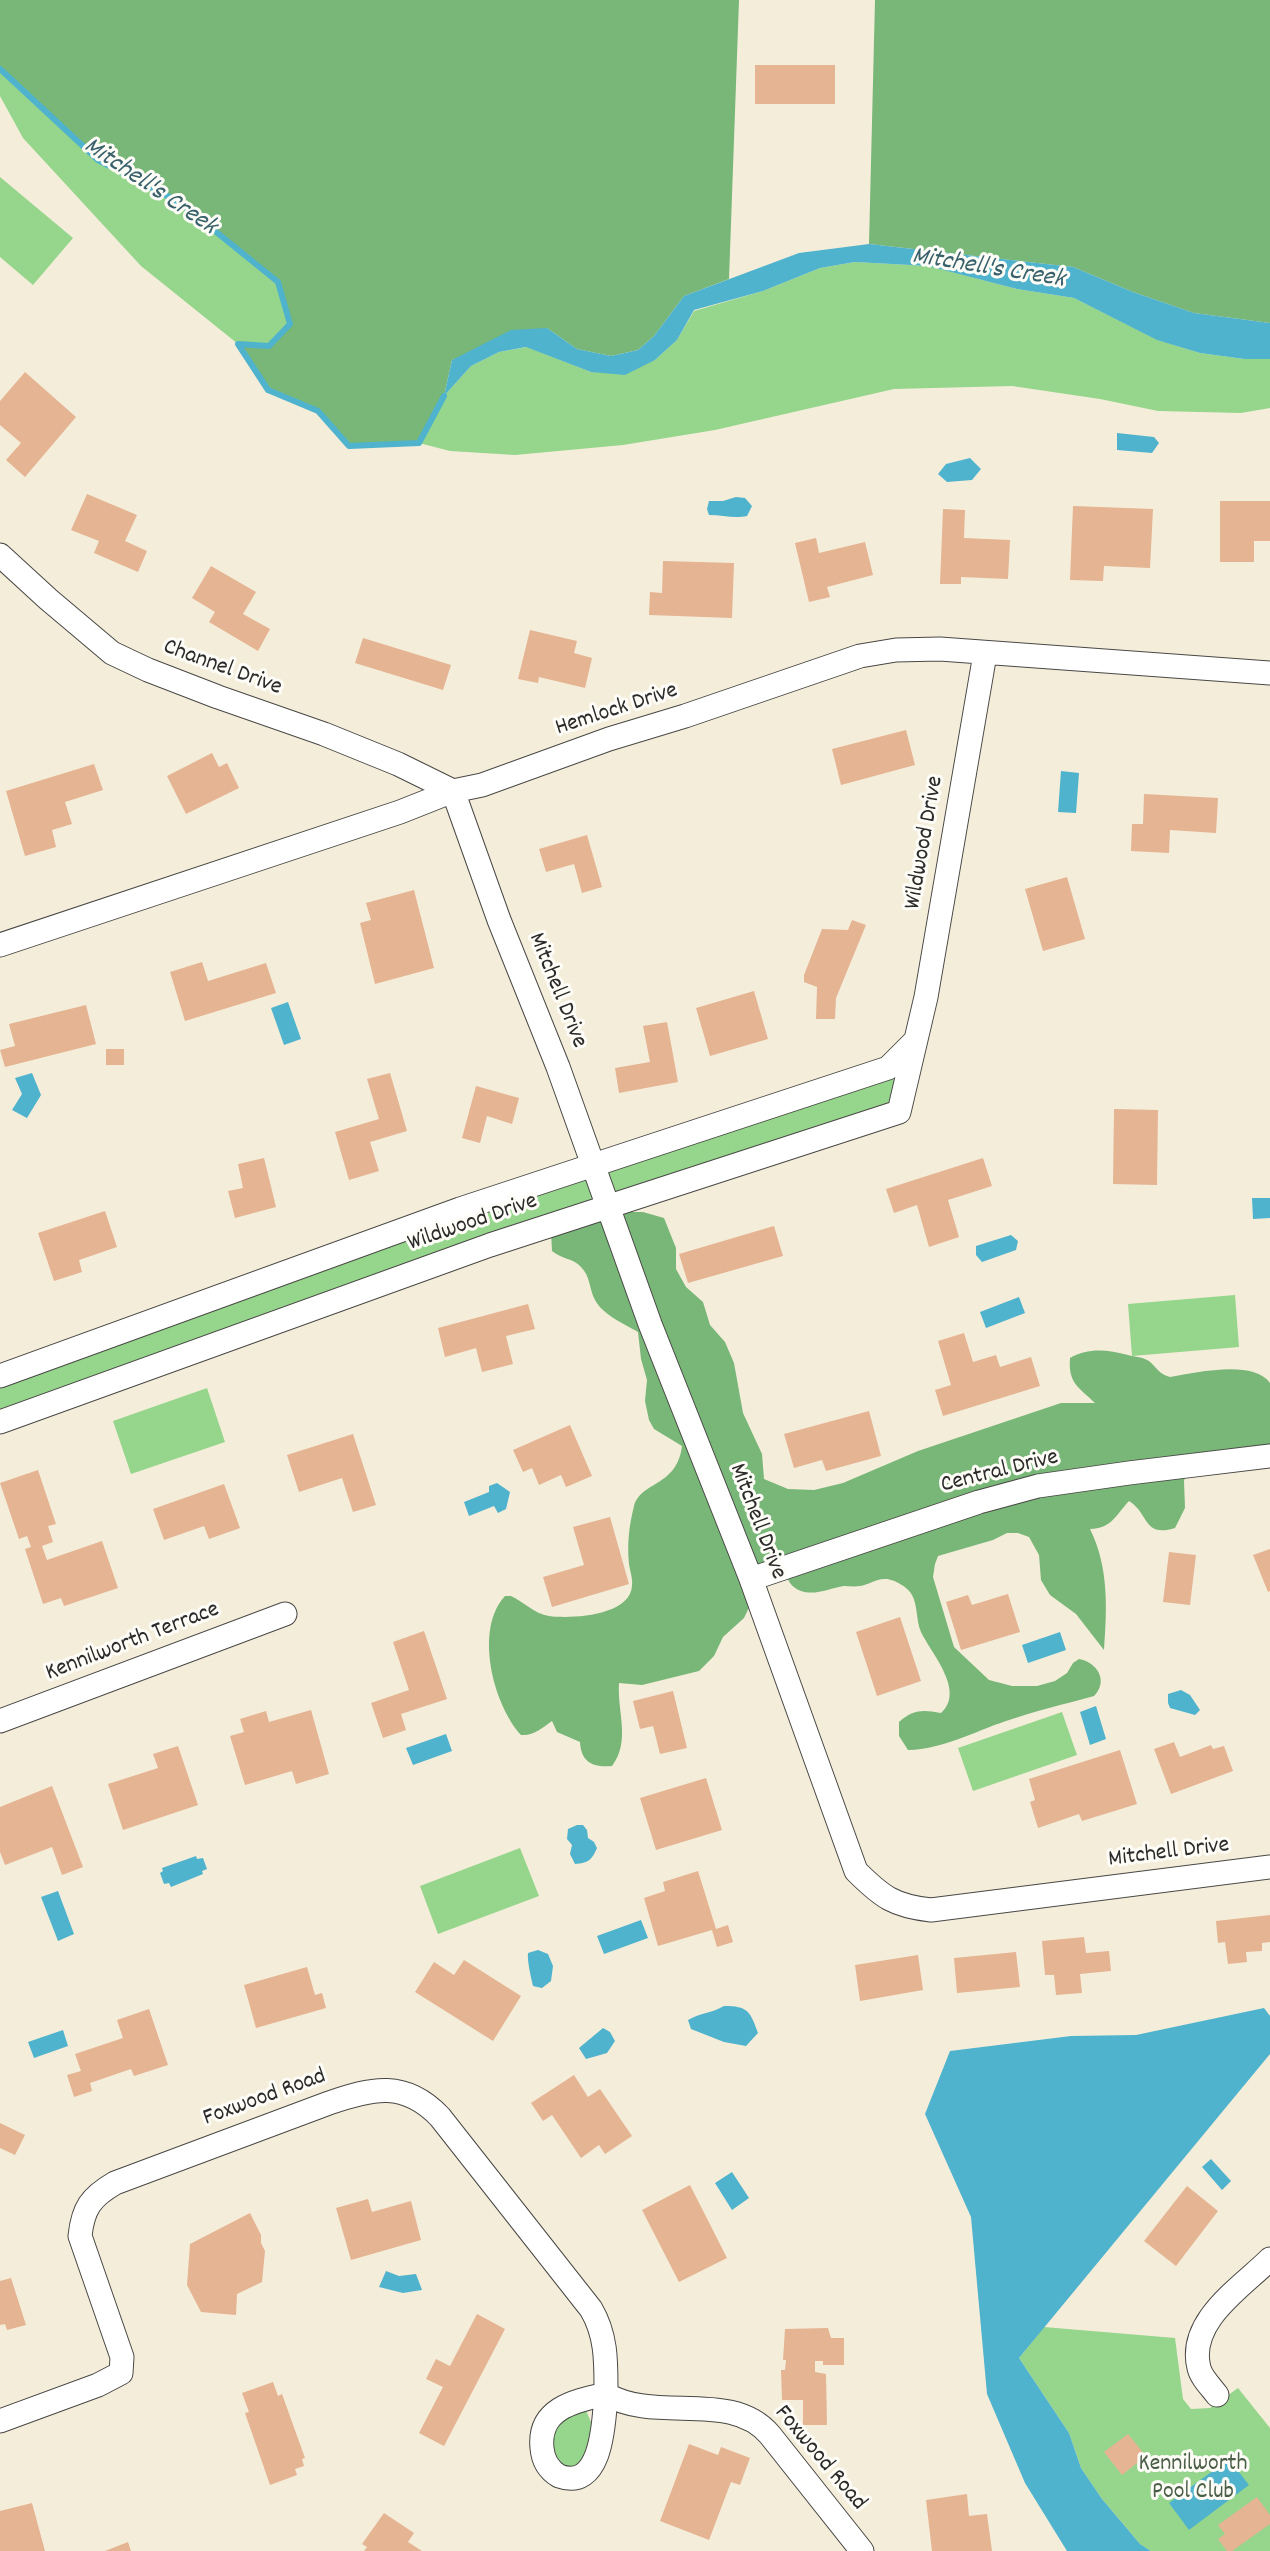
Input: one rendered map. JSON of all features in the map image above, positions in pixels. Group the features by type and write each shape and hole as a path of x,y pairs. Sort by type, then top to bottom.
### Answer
{"street":[{"name":"Channel Drive","path":"0,555 113,653 218,698 349,744 453,791"},
{"name":"Hemlock Drive","path":"0,945 400,813 453,791 482,785 609,739 860,656 896,650 929,649 1270,673"},
{"name":"Wildwood Drive","path":"0,1422 490,1245 900,1112 929,984 985,654"},
{"name":"Mitchell Drive","path":"453,791 650,1324 751,1579 856,1871 888,1900 904,1907 931,1910 1270,1867"},
{"name":"Wildwood Drive","path":"0,1376 460,1209 888,1068 915,1041"},
{"name":"Central Drive","path":"751,1579 979,1502 1038,1486 1129,1472 1270,1457"},
{"name":"Kennilworth Terrace","path":"0,1721 285,1614"},
{"name":"Foxwood Road","path":"0,2421 98,2385 121,2373 122,2357 80,2236 82,2217 90,2202 102,2191 115,2183 329,2103 373,2090 407,2094 434,2110 591,2309 602,2330 606,2353 606,2394 635,2406 721,2411 755,2420 770,2435 862,2551"},
{"path":"1217,2395 1199,2370 1200,2334 1219,2308 1270,2259"}],"green space":[{"path":"0,0 739,0 729,279 684,296 654,336 638,350 611,356 577,349 547,328 452,360 444,396 419,443 349,446 318,411 268,390 238,344 269,346 290,325 278,282 179,202 98,160 0,69"},
{"path":"875,0 1270,0 1270,323 1194,313 1073,267 869,244"},
{"path":"0,69 98,160 179,202 278,282 290,324 269,346 238,344 141,266 23,138 0,96"},
{"path":"0,177 73,238 33,285 0,257"},
{"path":"855,262 929,266 1017,289 1074,298 1158,340 1200,353 1244,359 1270,359 1270,408 1241,413 1158,411 1012,386 894,389 715,430 623,445 515,455 450,451 419,443 444,396 471,366 499,352 527,347 591,372 655,360 677,340 694,311 763,291 820,268"},
{"path":"915,1041 899,1112 0,1422 0,1376 888,1068"},
{"path":"618,1212 643,1212 664,1218 676,1248 676,1269 686,1287 703,1302 710,1325 725,1342 734,1363 743,1413 762,1454 764,1479 788,1489 814,1490 843,1483 918,1451 1061,1403 1095,1403 1073,1379 1070,1358 1099,1350 1144,1359 1170,1377 1223,1370 1251,1371 1262,1376 1270,1383 1270,1455 1189,1463 1184,1481 1185,1508 1175,1528 1157,1530 1129,1501 1108,1524 1090,1529 1104,1573 1104,1650 1076,1614 1050,1595 1041,1580 1039,1555 1029,1537 1007,1533 993,1540 938,1556 933,1577 954,1647 989,1680 1012,1686 1037,1686 1055,1681 1067,1673 1079,1659 1091,1664 1099,1673 1101,1684 1094,1696 1017,1717 946,1743 908,1750 899,1736 899,1722 919,1712 941,1713 948,1704 950,1694 944,1672 921,1632 910,1592 889,1579 817,1592 801,1591 790,1583 773,1548 769,1566 744,1618 723,1637 714,1656 699,1671 642,1685 619,1683 621,1747 612,1766 594,1765 586,1759 580,1742 557,1732 552,1721 534,1733 521,1735 502,1705 495,1686 489,1646 490,1627 505,1596 511,1596 544,1615 559,1617 584,1616 621,1604 629,1596 632,1586 628,1542 634,1506 638,1498 666,1476 679,1459 682,1446 654,1429 649,1420 645,1401 647,1380 638,1332 602,1309 594,1298 588,1278 581,1267 552,1251 551,1232"},
{"path":"1235,1295 1239,1347 1132,1356 1128,1304"},
{"path":"207,1388 225,1442 131,1474 113,1421"},
{"path":"1062,1712 1077,1755 973,1791 958,1748"},
{"path":"520,1848 539,1896 438,1934 420,1886"},
{"name":"Kennilworth Pool Club","path":"1044,2327 1175,2338 1183,2399 1191,2409 1210,2408 1238,2388 1270,2428 1270,2551 1151,2551 1140,2544 1102,2499 1081,2468 1069,2433 1019,2358"},
{"path":"584,2406 594,2429 581,2469 555,2466 550,2427"}],"water":[{"path":"869,244 1073,267 1194,313 1270,323 1270,359 1244,359 1200,353 1157,340 1074,298 1017,289 928,266 855,262 820,268 763,291 694,310 677,340 655,360 625,375 591,372 526,347 499,352 471,366 444,396 452,360 511,330 547,328 577,349 611,356 638,350 654,336 684,296 799,253"},
{"path":"1117,433 1154,437 1159,443 1152,453 1117,450"},
{"path":"970,458 981,469 972,480 947,482 938,474 946,464"},
{"path":"745,498 752,506 747,516 709,515 709,501"},
{"path":"1061,771 1079,773 1076,813 1058,812"},
{"path":"288,1002 301,1039 284,1045 271,1008"},
{"path":"32,1073 41,1095 27,1118 12,1110 22,1094 15,1078"},
{"path":"1252,1198 1270,1198 1270,1218 1253,1219"},
{"path":"1011,1235 1018,1241 1016,1250 982,1262 976,1255 976,1246"},
{"path":"1019,1297 1025,1313 986,1328 980,1312"},
{"path":"497,1483 510,1492 506,1509 498,1513 494,1506 469,1516 464,1502 489,1492 489,1486"},
{"path":"1060,1632 1066,1650 1028,1663 1022,1645"},
{"path":"1181,1690 1190,1695 1200,1710 1195,1715 1170,1708 1168,1694"},
{"path":"1096,1706 1106,1739 1090,1745 1080,1712"},
{"path":"446,1734 452,1751 413,1765 406,1748"},
{"path":"583,1825 588,1838 597,1848 589,1860 575,1864 570,1854 572,1845 567,1839 568,1829"},
{"path":"196,1856 197,1859 203,1858 207,1869 202,1871 203,1874 171,1887 169,1883 164,1884 160,1873 162,1868"},
{"path":"58,1891 74,1934 58,1941 41,1897"},
{"path":"641,1920 648,1938 604,1954 597,1936"},
{"path":"538,1950 548,1954 553,1966 551,1981 542,1988 533,1986 528,1960 528,1953"},
{"path":"724,2006 743,2009 753,2020 758,2033 746,2046 724,2042 691,2029 688,2020"},
{"path":"1264,2008 1270,2016 1270,2054 1019,2358 1069,2433 1081,2468 1102,2499 1140,2544 1151,2551 1067,2551 1025,2483 987,2394 971,2217 925,2114 950,2051 1071,2036 1136,2035"},
{"path":"603,2028 610,2032 615,2041 607,2053 586,2059 579,2048"},
{"path":"63,2030 68,2046 34,2058 28,2042"},
{"path":"1211,2159 1231,2181 1222,2190 1202,2167"},
{"path":"732,2172 749,2198 732,2210 715,2183"},
{"path":"386,2271 399,2276 416,2274 422,2290 403,2293 379,2287"},
{"path":"1229,2459 1249,2485 1189,2530 1169,2503"}],"building":[{"path":"755,65 835,65 835,104 755,104"},
{"path":"25,372 76,417 25,477 6,460 21,443 0,425 0,401"},
{"path":"87,494 137,515 125,541 147,551 138,572 94,553 99,541 71,530"},
{"path":"1220,501 1270,501 1270,541 1254,541 1254,562 1220,562"},
{"path":"1073,506 1153,509 1150,568 1104,566 1103,581 1070,580"},
{"path":"943,509 965,510 964,538 1010,540 1008,579 961,577 961,584 940,584"},
{"path":"816,538 819,553 865,542 873,575 827,587 830,597 809,602 795,543"},
{"path":"663,561 734,563 732,618 649,615 650,592 662,593"},
{"path":"211,566 256,592 243,614 270,629 258,651 209,622 215,612 192,598"},
{"path":"530,630 577,641 574,653 592,658 585,688 539,677 538,683 518,679"},
{"path":"363,638 451,665 443,690 355,663"},
{"path":"906,730 915,765 841,785 832,749"},
{"path":"212,753 219,767 227,763 239,788 186,814 167,776"},
{"path":"94,764 103,790 65,802 72,824 52,830 56,847 25,856 6,791"},
{"path":"1144,794 1218,798 1216,833 1170,830 1169,853 1131,851 1132,824 1143,824"},
{"path":"587,835 602,887 582,893 574,864 546,872 539,849"},
{"path":"1067,877 1085,939 1043,951 1025,889"},
{"path":"414,890 434,968 375,984 360,923 371,920 366,903"},
{"path":"852,920 866,925 836,998 835,1019 816,1019 817,987 804,982 804,975 822,929 848,930"},
{"path":"202,962 208,981 266,963 276,993 185,1021 170,972"},
{"path":"754,991 768,1039 710,1056 696,1008"},
{"path":"86,1005 96,1044 5,1067 0,1050 15,1046 9,1024"},
{"path":"667,1022 678,1082 619,1093 615,1068 650,1062 643,1026"},
{"path":"106,1049 124,1049 124,1065 106,1065"},
{"path":"390,1073 407,1131 370,1142 379,1171 349,1180 335,1132 379,1119 367,1079"},
{"path":"476,1086 519,1098 512,1124 487,1116 480,1143 462,1138"},
{"path":"1114,1109 1158,1110 1157,1185 1113,1184"},
{"path":"264,1158 276,1207 235,1218 228,1191 243,1188 238,1164"},
{"path":"983,1158 992,1186 948,1200 959,1237 929,1247 917,1205 894,1213 886,1189"},
{"path":"105,1211 117,1247 79,1260 82,1272 54,1281 38,1233"},
{"path":"774,1226 783,1256 688,1283 679,1254"},
{"path":"528,1304 535,1329 506,1336 513,1364 482,1372 476,1348 445,1357 438,1328"},
{"path":"964,1333 973,1362 996,1355 1000,1367 1031,1357 1040,1386 943,1416 935,1390 951,1385 938,1341"},
{"path":"869,1411 881,1456 826,1471 822,1460 794,1468 784,1434"},
{"path":"570,1425 592,1476 566,1487 561,1475 539,1485 532,1468 523,1472 513,1450"},
{"path":"353,1434 376,1505 353,1512 342,1478 299,1492 287,1455"},
{"path":"38,1470 56,1524 48,1526 53,1542 42,1546 47,1560 102,1541 118,1588 64,1606 61,1598 43,1604 25,1549 31,1547 27,1536 19,1539 0,1483"},
{"path":"224,1484 240,1528 209,1539 204,1526 164,1540 153,1509"},
{"path":"610,1517 629,1584 552,1607 543,1577 584,1565 573,1527"},
{"path":"1270,1549 1270,1591 1268,1592 1253,1555"},
{"path":"1169,1552 1196,1555 1190,1605 1163,1602"},
{"path":"1008,1594 1020,1632 961,1650 946,1602 968,1595 972,1605"},
{"path":"900,1617 921,1681 877,1696 856,1632"},
{"path":"424,1631 447,1699 401,1714 406,1730 383,1738 371,1703 409,1690 393,1642"},
{"path":"673,1691 687,1748 660,1754 653,1726 640,1729 633,1701"},
{"path":"311,1710 329,1774 296,1784 292,1771 245,1785 230,1736 244,1732 240,1719 266,1711 269,1722"},
{"path":"1174,1742 1180,1757 1211,1745 1213,1749 1224,1746 1233,1771 1171,1794 1154,1749"},
{"path":"178,1746 198,1805 123,1830 108,1784 158,1768 153,1754"},
{"path":"1120,1750 1137,1804 1082,1821 1079,1814 1038,1828 1030,1802 1035,1800 1029,1779"},
{"path":"706,1778 722,1830 656,1850 640,1798"},
{"path":"52,1786 83,1867 62,1875 52,1847 5,1865 0,1852 0,1807"},
{"path":"698,1871 716,1929 728,1925 733,1942 717,1947 712,1930 658,1946 644,1898 665,1891 663,1882"},
{"path":"1270,1915 1270,1942 1262,1943 1262,1951 1246,1952 1247,1962 1228,1964 1225,1942 1218,1943 1216,1921"},
{"path":"1084,1937 1086,1953 1109,1951 1111,1971 1080,1974 1082,1993 1056,1995 1054,1975 1045,1975 1042,1941"},
{"path":"1016,1952 1020,1987 957,1993 954,1958"},
{"path":"918,1955 923,1990 860,2001 855,1965"},
{"path":"464,1960 521,1996 493,2041 415,1992 434,1962 454,1975"},
{"path":"307,1967 315,1995 322,1993 326,2008 256,2028 244,1985"},
{"path":"149,2009 168,2065 134,2076 131,2069 90,2083 92,2091 74,2097 67,2075 81,2071 75,2054 123,2038 117,2020"},
{"path":"574,2075 588,2097 600,2089 632,2136 605,2154 599,2145 581,2158 552,2115 543,2121 531,2103"},
{"path":"0,2123 25,2135 15,2155 0,2148"},
{"path":"690,2185 727,2258 679,2282 642,2210"},
{"path":"1187,2186 1218,2211 1176,2266 1144,2241"},
{"path":"368,2199 372,2212 411,2201 421,2240 351,2260 336,2208"},
{"path":"250,2213 261,2235 265,2251 262,2282 237,2294 236,2315 201,2312 187,2285 190,2244"},
{"path":"11,2278 26,2325 7,2330 5,2324 0,2325 0,2281"},
{"path":"477,2314 505,2329 444,2446 419,2433 443,2387 426,2379 436,2359 450,2366"},
{"path":"828,2328 831,2338 844,2338 844,2365 823,2365 823,2361 815,2361 815,2372 826,2374 827,2425 803,2425 803,2400 782,2400 781,2370 785,2370 786,2360 783,2360 785,2329"},
{"path":"273,2382 278,2396 282,2394 305,2458 302,2459 304,2466 295,2469 297,2475 270,2485 245,2413 249,2412 242,2393"},
{"path":"1128,2434 1146,2456 1122,2475 1104,2452"},
{"path":"689,2444 718,2455 721,2447 750,2458 740,2485 731,2482 709,2540 660,2521"},
{"path":"967,2494 969,2516 987,2514 992,2551 932,2551 926,2500"},
{"path":"1257,2497 1270,2515 1270,2524 1232,2551 1227,2551 1218,2539 1225,2534 1218,2525"},
{"path":"32,2503 45,2551 0,2551 0,2511"},
{"path":"384,2513 414,2533 408,2542 422,2551 364,2551 367,2547 362,2544"},
{"path":"128,2542 131,2551 105,2551"}],"waterway":[{"name":"Mitchell's Creek","path":"0,69 98,160 179,202 278,282 290,324 269,346 238,344 268,390 318,411 349,446 419,443 444,396"}]}
